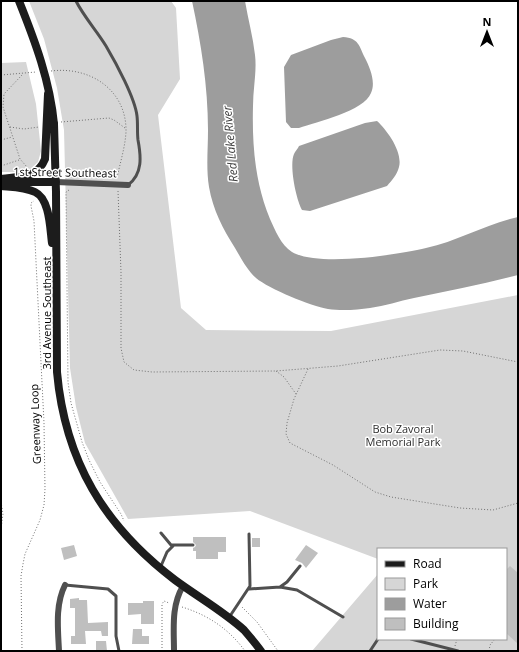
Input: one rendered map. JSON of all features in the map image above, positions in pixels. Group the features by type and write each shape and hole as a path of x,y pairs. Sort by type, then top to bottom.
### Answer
{"street":[{"name":"3rd Avenue Southeast","path":"19,1 36,44 48,88 56,182 56,372 59,395 71,443 83,472 105,510 130,541 183,586 229,618 250,637 261,651"},
{"path":"1,179 29,175 41,168 45,159 51,124"},
{"name":"1st Street Southeast","path":"1,182 128,184"},
{"path":"1,186 34,192 42,196 46,204 56,271"},
{"path":"59,651 58,610 65,585"},
{"path":"174,651 175,605 183,586"}],"lane":[{"path":"76,1 80,10 106,46 129,92 137,115 140,166 134,181 128,184"},
{"path":"162,533 168,543 173,546 193,545"},
{"path":"229,618 249,589 249,534"},
{"path":"160,568 167,552 173,546"},
{"path":"280,586 287,582 300,566"},
{"path":"65,585 108,589 116,596 116,636 119,651"},
{"path":"249,589 280,586 297,590 343,617"},
{"path":"370,651 377,640"},
{"path":"415,640 456,651"}],"path":[{"path":"45,71 78,71 92,77 108,87 119,102 124,116 124,146 117,177 121,272 121,348 124,362 134,370 152,372 276,371 338,366 440,350 463,351 518,362"},
{"path":"1,75 38,72"},
{"path":"22,74 4,94 3,107 20,159 29,168"},
{"path":"10,127 24,129 62,122 109,118 125,128"},
{"path":"1,140 12,137"},
{"path":"1,166 20,159"},
{"path":"63,192 69,190"},
{"path":"66,192 68,382 71,403 82,442 89,460 100,482 124,521"},
{"name":"Greenway Loop","path":"22,651 23,564 25,554 40,520 44,505 45,489 41,353 34,222 31,206 31,203 35,201"},
{"path":"309,368 296,394 287,423 286,434 290,443 333,465 375,492 391,498 460,508 493,510 518,503"},
{"path":"276,371 284,377 296,394"},
{"path":"1,502 3,514 1,529"},
{"path":"162,651 162,604 164,601 199,613 225,628 246,651"},
{"path":"238,604 257,622 278,651"},
{"path":"456,651 457,640"},
{"path":"489,651 490,645 494,640"}],"green space":[{"name":"Bob Zavoral Memorial Park","path":"29,1 171,1 176,8 180,79 158,115 181,308 206,330 331,331 518,295 518,651 312,651 377,575 377,640 507,640 507,548 377,548 377,559 250,511 128,519 85,443 76,407 70,368 64,130 57,88 44,39"},
{"path":"26,62 36,104 41,151 38,162 27,172 1,172 1,63"}],"water":[{"name":"Red Lake River","path":"192,1 245,1 255,61 253,121 254,149 258,178 270,219 279,237 288,249 304,256 320,259 358,258 396,254 438,245 518,217 518,275 381,306 344,310 328,309 301,301 270,287 256,278 244,264 226,234 216,211 209,187 207,159 208,114 205,81"},
{"path":"343,37 352,39 360,46 372,75 373,84 371,93 367,99 359,105 339,115 299,128 291,128 286,122 284,67 291,55"},
{"path":"377,121 393,142 399,155 399,167 391,182 387,186 310,211 302,210 296,190 292,166 294,154 299,146 365,123"}],"building":[{"path":"193,537 226,537 226,552 218,552 218,559 196,559 196,551 193,551 193,548 196,545 193,542"},
{"path":"252,538 260,538 260,547 252,547"},
{"path":"74,545 77,556 64,560 61,548"},
{"path":"306,545 318,553 306,568 302,563 295,560"},
{"path":"510,566 518,573 518,644 507,634 507,569"},
{"path":"79,598 79,600 87,600 88,623 108,622 108,636 102,636 101,631 85,631 86,644 71,644 71,636 75,636 75,608 70,608 70,599"},
{"path":"143,601 154,601 154,624 141,624 141,614 128,615 128,603 143,603"},
{"path":"133,629 142,629 142,636 149,636 149,644 132,644"},
{"path":"96,641 106,641 107,651 96,651"}]}
